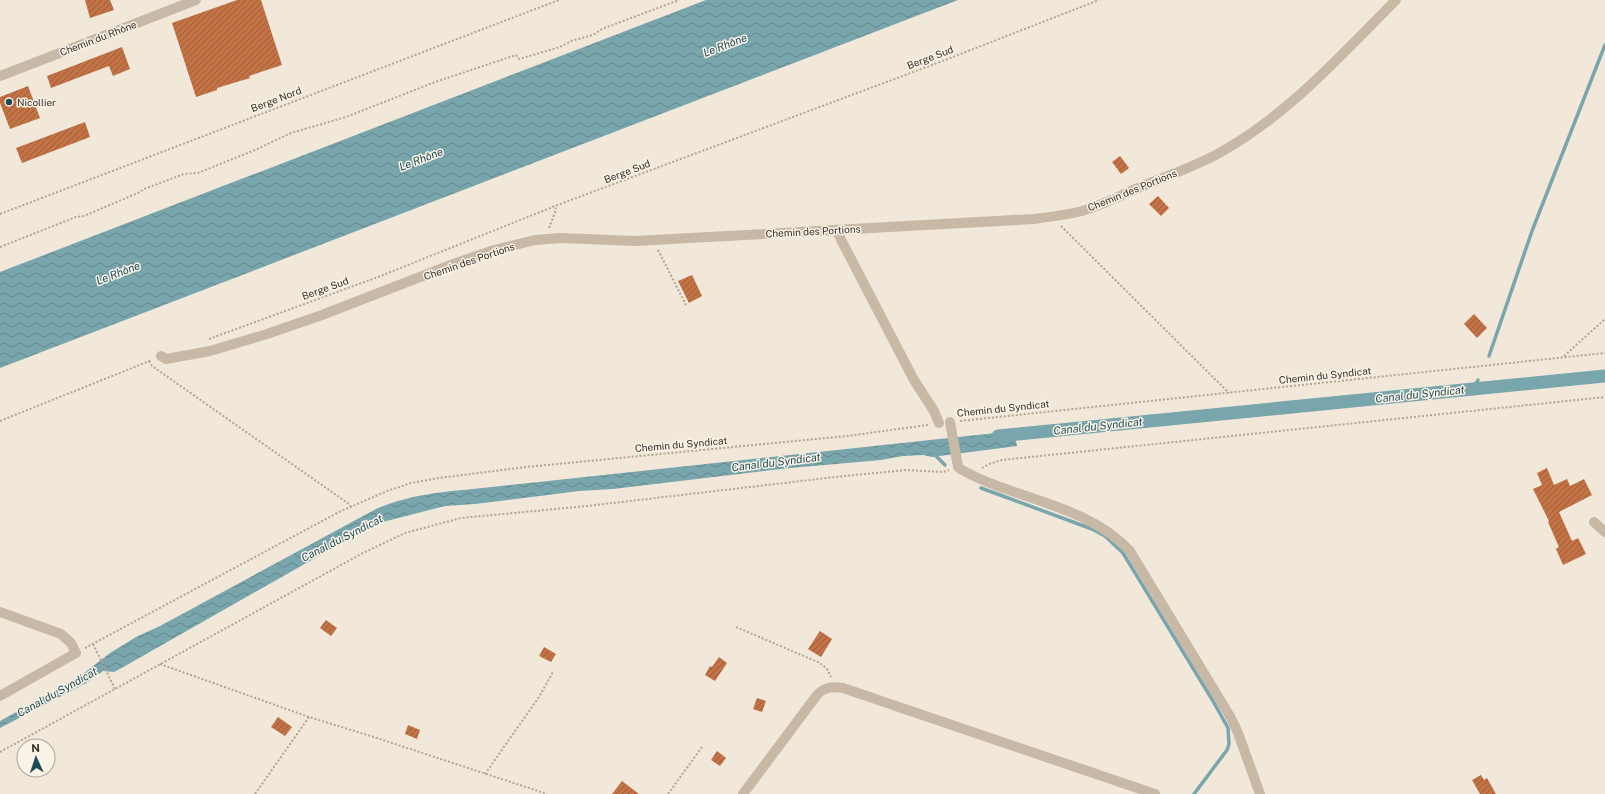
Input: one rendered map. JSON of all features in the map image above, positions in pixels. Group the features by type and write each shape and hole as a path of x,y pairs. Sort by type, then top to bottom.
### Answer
{"street":[{"name":"Chemin du Rhône","path":"0,76 196,0"},
{"name":"Chemin des Portions","path":"160,356 166,358 210,351 267,334 494,250 546,238 635,241 1052,217 1083,210 1196,164 1220,153 1238,142 1286,107 1396,0"},
{"path":"836,230 914,380 934,411 939,423"},
{"path":"951,424 958,466 962,470 975,477 1090,521 1116,537 1130,551 1231,718 1260,794"},
{"path":"1594,522 1605,532"},
{"path":"0,612 61,634 71,643 76,653 0,696"},
{"path":"743,794 817,695 831,686 850,691 1155,794"}],"path":[{"name":"Berge Nord","path":"0,214 559,0"},
{"path":"0,247 76,217 84,216 144,189 184,174 198,173 291,133 346,117 435,82 509,57 516,55 520,59 560,47 571,41 594,35 602,29 679,0"},
{"name":"Berge Sud","path":"205,340 378,277 555,206 940,62 1099,0"},
{"path":"546,238 550,221 556,210 555,206"},
{"path":"1052,217 1229,393"},
{"path":"653,240 686,305"},
{"path":"1563,357 1605,319"},
{"name":"Chemin du Syndicat","path":"951,424 1605,353"},
{"path":"0,421 160,356"},
{"path":"149,361 152,366 349,504 351,507"},
{"path":"975,477 981,468 988,464 1002,460 1605,397"},
{"name":"Chemin du Syndicat","path":"76,653 286,540 351,507 376,495 419,481 479,473 827,438 939,423"},
{"path":"0,752 363,553 406,533 461,518 588,506 906,470 943,472 958,466"},
{"path":"736,627 820,663 827,669 831,678 831,686"},
{"path":"93,644 115,689"},
{"path":"160,664 309,717 547,794"},
{"path":"485,774 539,697 553,672"},
{"path":"255,794 309,717"},
{"path":"668,794 702,747"}],"water":[{"name":"Le Rhône","path":"706,0 958,0 0,368 0,272"},
{"name":"Canal du Syndicat","path":"1014,431 1017,446 932,457 923,455 903,456 881,460 790,468 613,489 579,491 475,504 445,506 375,524 118,670 114,672 103,671 86,683 0,728 0,721 79,677 110,653 136,637 160,626 376,509 404,499 448,492"}],"building":[{"path":"85,0 110,0 114,10 90,18"},
{"path":"237,0 261,0 282,65 196,97 172,23"},
{"path":"122,47 130,69 113,76 109,66 51,88 47,76"},
{"path":"28,86 40,118 10,129 0,103 0,97"},
{"path":"85,122 90,137 22,163 16,148"},
{"path":"1120,156 1129,168 1121,174 1112,162"},
{"path":"1158,196 1169,208 1161,216 1149,204"},
{"path":"692,275 702,296 689,303 678,281"},
{"path":"1474,314 1487,328 1477,338 1464,324"},
{"path":"1547,468 1554,485 1567,479 1570,486 1584,479 1592,495 1559,512 1572,541 1578,538 1586,554 1563,565 1556,549 1559,547 1548,522 1549,521 1533,489 1542,485 1537,473"},
{"path":"326,620 337,628 331,636 320,628"},
{"path":"820,631 832,639 821,657 808,649"},
{"path":"544,647 556,654 551,662 539,656"},
{"path":"719,657 727,663 715,681 705,675 710,666 712,667"},
{"path":"757,698 766,701 762,712 753,709"},
{"path":"278,717 292,727 285,736 271,727"},
{"path":"408,725 420,730 417,739 405,734"},
{"path":"717,751 726,758 720,766 711,760"},
{"path":"1481,775 1484,780 1487,778 1496,794 1480,794 1472,780"},
{"path":"622,781 639,794 612,794"}],"waterway":[{"path":"1489,356 1532,231 1605,45"},
{"name":"Canal du Syndicat","path":"998,436 1605,376"},
{"path":"1473,389 1478,380"},
{"path":"933,453 945,465"},
{"path":"981,488 1092,529 1105,536 1123,553 1228,728 1229,744 1227,750 1194,794"}],"place":[{"name":"Nicollier","path":"9,102"}]}
